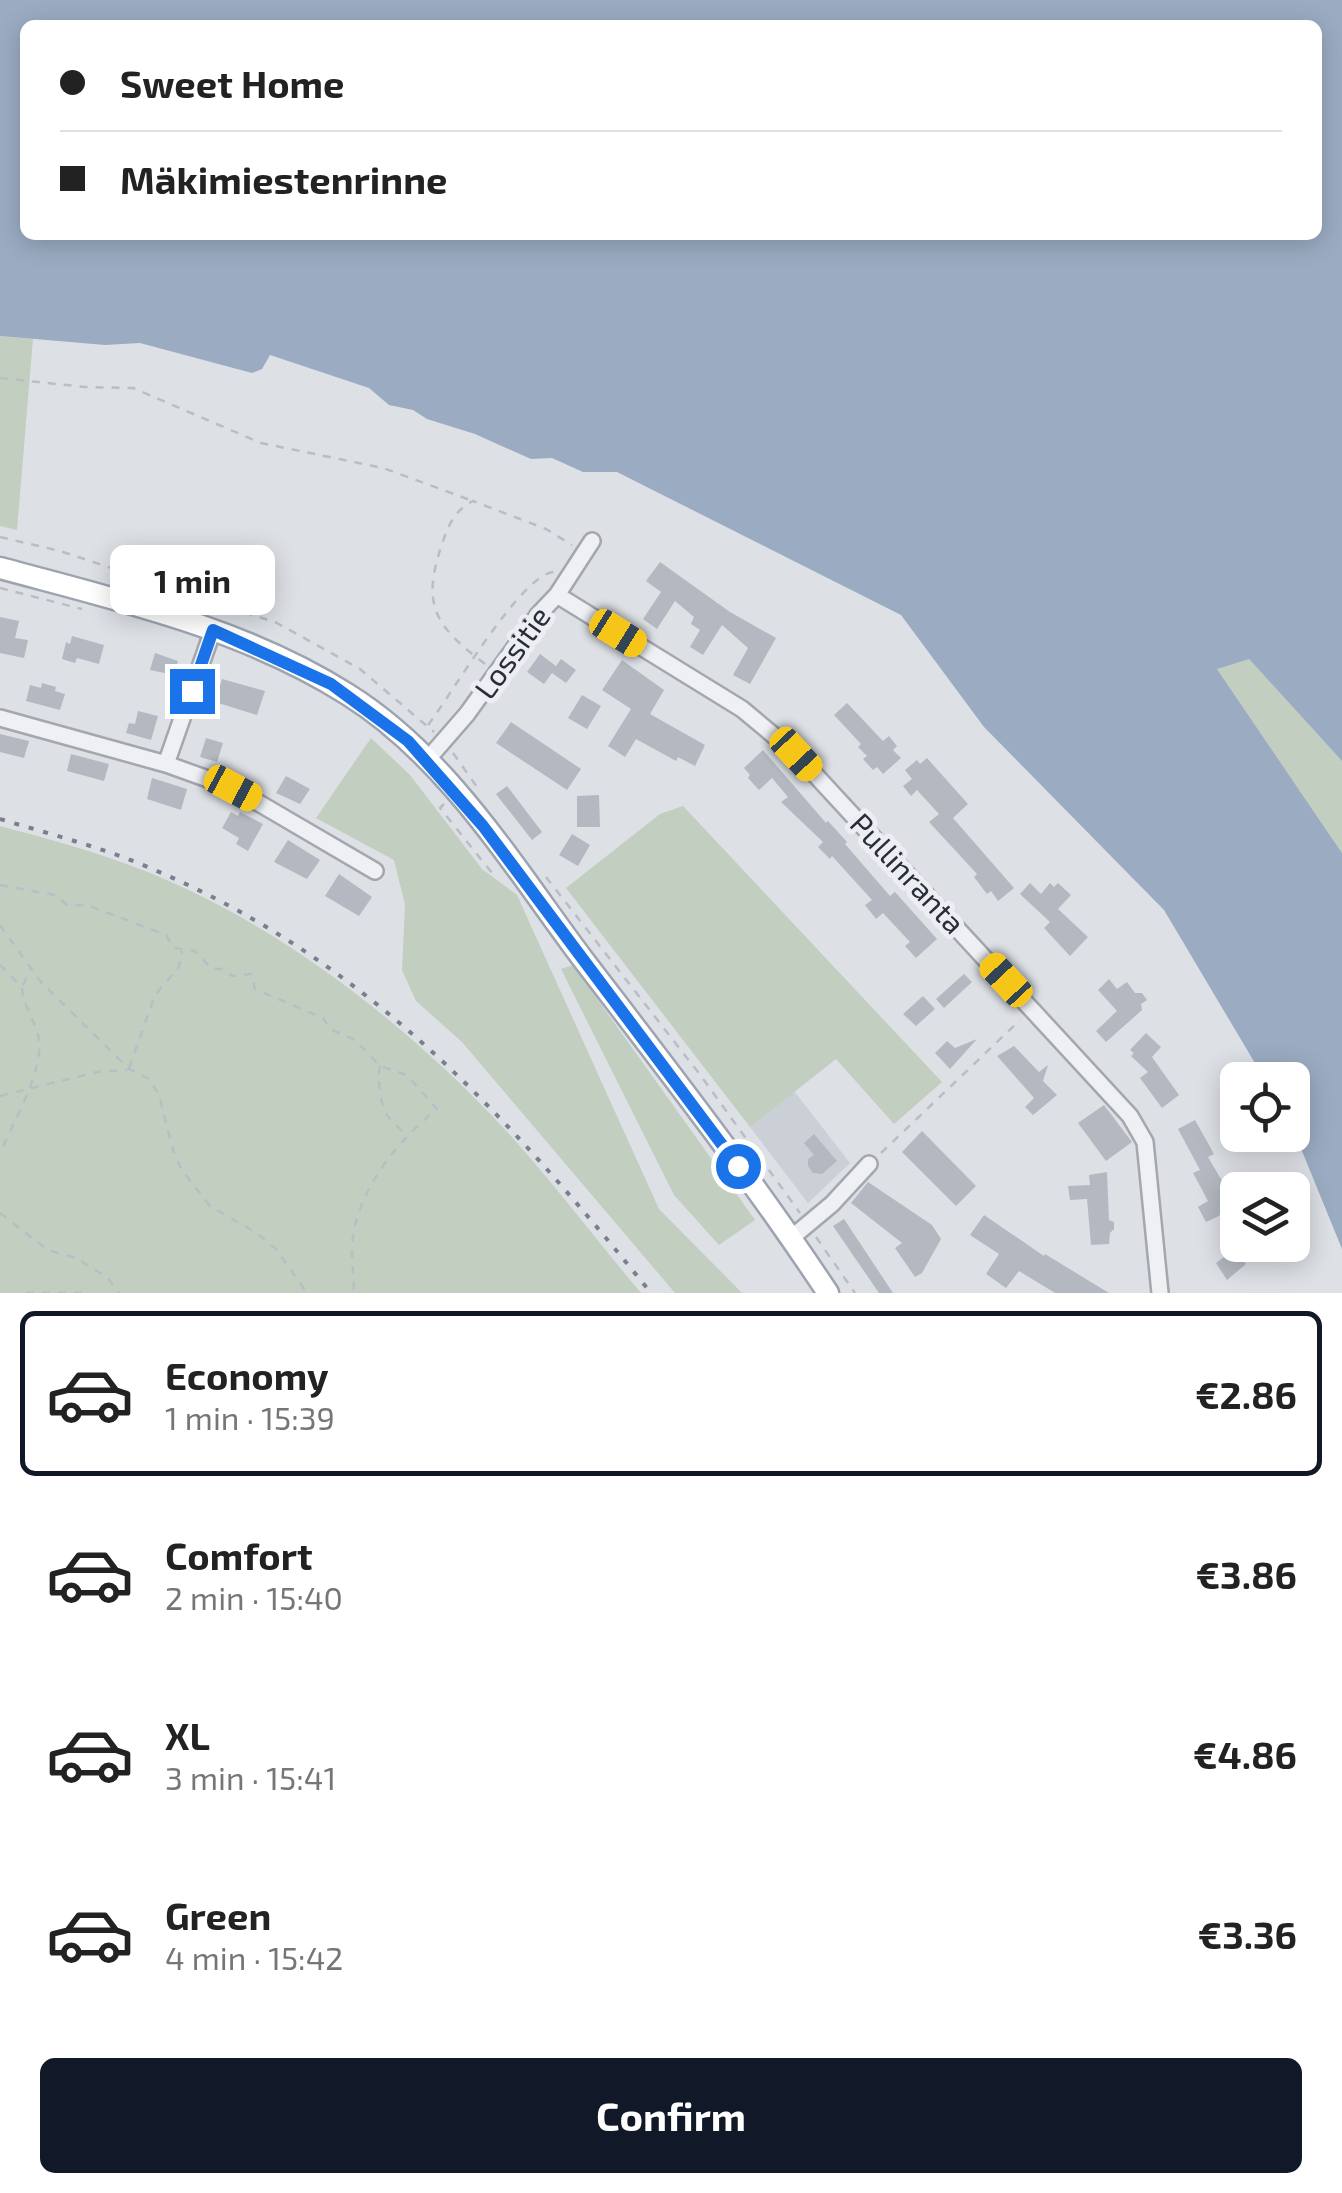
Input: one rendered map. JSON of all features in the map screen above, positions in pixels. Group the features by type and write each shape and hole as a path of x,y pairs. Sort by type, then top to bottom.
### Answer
{"main road":[{"path":"0,568 213,630 349,694 394,729 427,760 483,826 828,1293"}],"street":[{"name":"Lossitie","path":"427,760 498,674 587,547"},
{"name":"Pullinranta","path":"556,595 742,708 770,730 1142,1132 1160,1293"},
{"path":"166,764 213,630"},
{"path":"0,718 166,764 233,788 374,870"},
{"path":"790,1238 869,1164"}],"path":[{"path":"0,378 85,387 123,386 261,442 383,468 587,547"},
{"path":"473,501 452,517 432,574 432,592 442,626 498,674"},
{"path":"427,726 516,599 545,573 554,572 564,579"},
{"path":"0,588 84,610"},
{"path":"451,751 482,794"},
{"path":"540,869 698,1072 855,1293"},
{"path":"0,885 54,895 67,905 87,906 136,922 151,932 166,935 174,948 194,950 212,969 224,969 232,976 251,974 256,989 323,1018 330,1029 354,1040 380,1066 408,1075 437,1108 405,1137 359,1208 352,1254 354,1293"},
{"path":"0,926 30,968 129,1070 149,1079 159,1095 181,1169 210,1206 276,1249 306,1293"},
{"path":"129,1070 155,995 179,967 182,951"},
{"path":"0,965 22,987"},
{"path":"0,1154 30,1088 40,1047 37,1028 23,1005 22,987 30,968"},
{"path":"869,1164 1032,1009"},
{"path":"380,1066 377,1072 382,1104 388,1119 400,1126 405,1137"},
{"path":"0,1096 97,1072 129,1070"},
{"path":"0,1214 48,1250 76,1258 108,1278 119,1293"},
{"path":"26,1293 83,1293"}],"shaded area":[{"path":"794,1091 850,1163 808,1203 750,1127"}],"green space":[{"path":"0,336 33,339 17,530 0,526"},
{"path":"1248,658 1342,761 1342,853 1217,669"},
{"path":"371,738 410,775 482,869 517,895 659,1209 742,1293 675,1293 462,1042 416,1001 402,970 405,905 394,860 316,818"},
{"path":"683,806 942,1082 894,1124 836,1059 750,1127 566,888 660,814"},
{"path":"0,826 109,858 195,893 294,950 342,983 472,1095 527,1154 641,1293 0,1293"},
{"path":"573,965 755,1220 719,1245 674,1195 561,969"}],"water":[{"path":"0,0 1342,0 1342,761 1249,659 1217,669 1342,853 1342,1249 1302,1152 1310,1152 1310,1062 1254,1062 1164,910 984,727 901,615 617,472 583,472 552,458 531,459 413,410 389,405 369,388 270,355 262,369 252,373 140,343 105,345 0,336"}],"building":[{"path":"660,562 730,612 776,638 750,684 733,675 748,648 722,625 703,655 690,647 700,630 691,624 694,617 675,601 657,629 643,619 661,592 646,581"},
{"path":"0,617 19,621 15,638 28,640 24,658 0,653"},
{"path":"72,636 104,645 99,664 62,659 66,642 70,644"},
{"path":"155,653 178,661 174,675 150,670"},
{"path":"540,654 556,666 561,659 576,670 566,683 552,673 544,684 527,672"},
{"path":"622,660 664,690 650,714 705,745 695,766 678,757 676,761 636,739 625,757 608,746 631,709 602,690"},
{"path":"222,679 265,691 257,715 215,702"},
{"path":"42,683 65,694 60,710 26,701 30,685 41,688"},
{"path":"582,695 601,706 587,729 568,718"},
{"path":"847,703 883,741 889,736 897,746 893,750 901,758 883,774 863,759 867,756 858,747 861,744 834,715"},
{"path":"138,711 158,716 151,740 126,733 129,723 135,724"},
{"path":"511,722 581,769 567,790 496,743"},
{"path":"0,734 29,741 24,758 0,752"},
{"path":"206,738 223,743 217,762 200,757"},
{"path":"763,750 890,896 895,892 937,939 916,958 905,946 910,942 883,913 876,919 865,905 872,900 832,856 830,859 818,847 823,842 781,802 788,797 772,778 759,790 748,778 744,768"},
{"path":"71,754 109,764 104,781 67,771"},
{"path":"927,758 968,804 953,818 1014,888 998,901 991,891 987,894 974,877 977,874 929,822 939,814 917,790 911,796 903,786 912,779 905,770 917,760 920,764"},
{"path":"286,776 310,789 300,804 276,793"},
{"path":"152,778 187,789 181,810 147,799"},
{"path":"507,786 542,832 532,840 496,794"},
{"path":"599,795 600,827 577,827 577,796"},
{"path":"231,812 238,816 240,812 263,824 248,851 236,844 239,838 222,828"},
{"path":"572,834 590,845 578,866 559,855"},
{"path":"288,840 320,860 307,879 274,862"},
{"path":"339,874 372,897 359,916 325,896"},
{"path":"1030,883 1041,894 1050,883 1054,887 1058,883 1071,895 1058,909 1088,937 1070,956 1044,928 1050,922 1020,894"},
{"path":"964,974 972,982 944,1008 936,999"},
{"path":"1109,979 1117,989 1127,982 1147,1000 1141,1004 1142,1010 1106,1042 1096,1031 1117,1011 1098,990"},
{"path":"923,996 935,1009 916,1026 903,1014"},
{"path":"1146,1033 1161,1047 1152,1057 1179,1095 1162,1108 1140,1078 1148,1072 1131,1056 1134,1053 1130,1050"},
{"path":"977,1039 950,1069 935,1053 947,1041 955,1048"},
{"path":"1014,1046 1039,1072 1048,1065 1043,1081 1057,1095 1033,1115 1025,1107 1034,1098 997,1056"},
{"path":"1104,1105 1132,1142 1106,1161 1078,1123"},
{"path":"1195,1120 1214,1154 1208,1157 1220,1177 1220,1213 1206,1222 1198,1207 1208,1201 1193,1173 1200,1170 1178,1129"},
{"path":"922,1131 976,1186 956,1206 902,1152"},
{"path":"814,1134 837,1161 822,1174 813,1173 808,1166 808,1159 814,1155 804,1143"},
{"path":"1107,1172 1109,1220 1114,1222 1114,1229 1109,1244 1091,1245 1087,1199 1070,1200 1068,1186 1090,1185 1089,1175"},
{"path":"868,1182 932,1225 941,1239 922,1273 915,1277 895,1248 902,1243 851,1203"},
{"path":"984,1215 1044,1256 1109,1293 1055,1293 1019,1271 1006,1288 986,1274 999,1254 970,1235"},
{"path":"844,1219 893,1293 879,1293 833,1226"},
{"path":"1220,1260 1246,1264 1227,1280 1216,1263"}],"railway":[{"path":"0,819 138,863 218,900 292,943 360,991 483,1101 540,1161 651,1293"}],"route":[{"path":"192,691 213,630 349,694 408,741 483,826 738,1166"}]}
